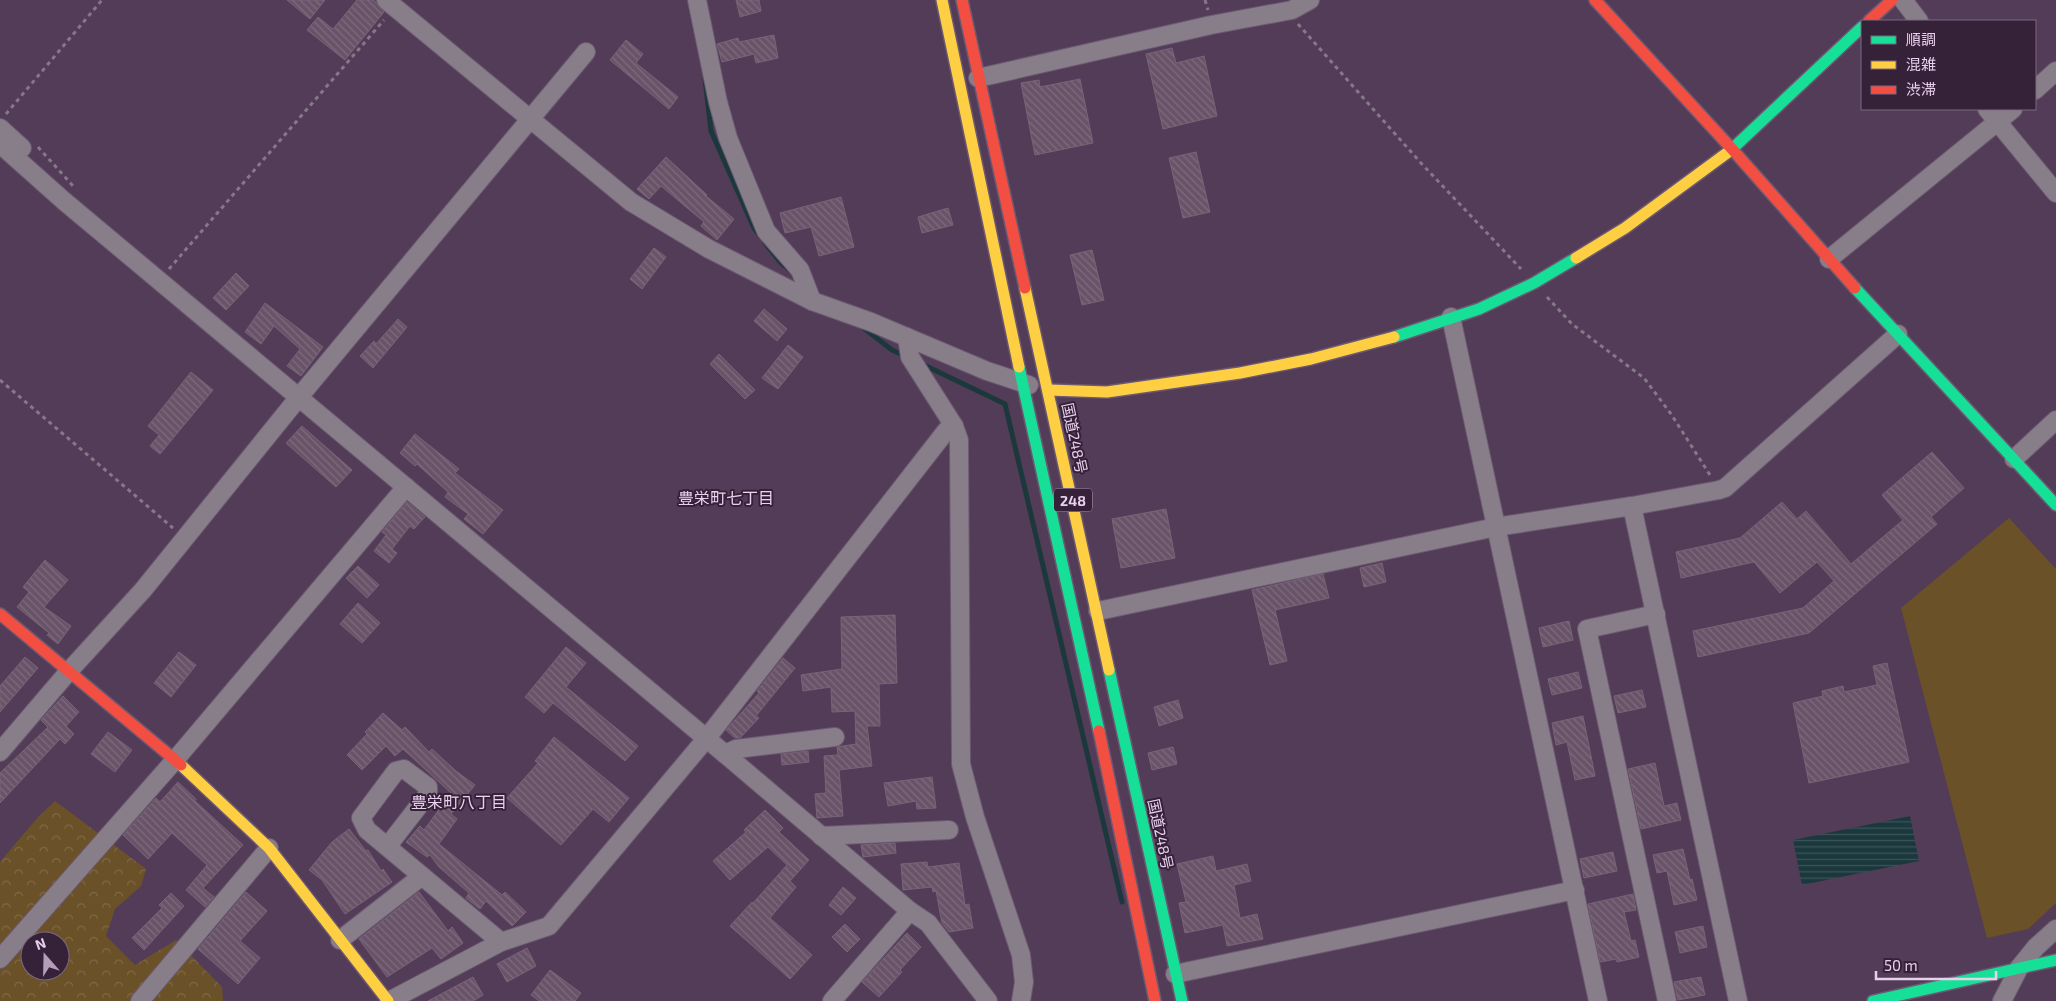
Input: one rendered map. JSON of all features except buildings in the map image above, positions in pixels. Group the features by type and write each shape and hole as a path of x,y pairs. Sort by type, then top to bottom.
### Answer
{"main road":[{"name":"248","path":"942,0 1022,383 1076,621 1155,1001"},
{"name":"国道248号","path":"962,0 1098,611 1182,1001"},
{"path":"1595,0 1732,149 1829,260 2056,505"},
{"path":"1870,20 1892,0"},
{"path":"1048,390 1107,392 1240,373 1311,359 1375,343 1479,309 1534,283 1625,228 1732,149 1861,29"},
{"path":"0,614 175,760 269,848 388,1001"},
{"path":"1874,1001 2056,960"}],"street":[{"path":"697,0 718,102 728,138 766,230 800,270 812,301"},
{"path":"978,78 1211,25 1292,10 1310,0"},
{"path":"1903,0 1918,20"},
{"path":"390,4 631,202 710,249 812,301 907,337 987,371 1048,390"},
{"path":"0,752 69,671 143,590 299,397 532,120 586,52"},
{"path":"2036,89 2056,71"},
{"path":"1987,110 2056,194"},
{"path":"1829,260 2012,110"},
{"path":"5,122 57,186 69,205"},
{"path":"0,144 69,205 910,911 928,923 988,1001"},
{"path":"1451,317 1598,1001"},
{"path":"1098,611 1496,527 1632,506 1725,488 1898,334"},
{"path":"907,337 910,357 954,426 959,440 961,764 975,817 1021,955 1024,982 1021,1001"},
{"path":"2014,458 2056,420"},
{"path":"388,1001 501,942 549,926 706,739 946,431 954,426"},
{"path":"0,959 175,760 406,487"},
{"path":"1632,506 1738,1001"},
{"path":"1656,614 1587,629 1667,1001"},
{"path":"725,754 736,749 835,737"},
{"path":"821,836 949,830"},
{"path":"387,847 501,942"},
{"path":"140,1001 269,848"},
{"path":"340,940 422,876"},
{"path":"1175,974 1575,890"},
{"path":"832,1001 910,911"},
{"path":"2002,1001 2019,968 2036,947 2056,928"}],"path":[{"path":"0,112 5,122 102,0"},
{"path":"159,280 390,4"},
{"path":"1292,10 1300,28 1420,162 1572,324 1644,378 1671,414 1719,490"},
{"path":"37,146 74,186 77,198 69,205"},
{"path":"0,380 185,539"}],"green space":[{"path":"2009,518 2056,569 2056,903 2028,929 1987,938 1901,608"},
{"path":"55,801 146,869 141,886 115,909 106,936 135,965 176,940 222,987 223,1001 0,1001 0,862 39,816"}],"shaded area":[{"path":"1910,816 1919,861 1802,885 1793,840"}],"waterway":[{"path":"705,79 711,131 754,228 760,236"},
{"path":"765,243 781,263 791,271"},
{"path":"861,326 892,350 905,356"},
{"path":"922,364 1005,404 1122,902"}],"traffic: fast":[{"path":"1731,150 1861,28"},
{"path":"1394,337 1479,309 1534,283 1576,258"},
{"path":"1855,288 2056,505"},
{"path":"1019,367 1099,731"},
{"path":"1109,670 1182,1001"},
{"path":"1873,1001 2056,960"}],"traffic: slow":[{"path":"942,0 1019,367"},
{"path":"1576,258 1625,228 1731,150"},
{"path":"1025,288 1109,670"},
{"path":"1049,390 1107,392 1240,373 1311,359 1394,337"},
{"path":"181,765 269,848 388,1001"}],"traffic: jam":[{"path":"962,0 1025,288"},
{"path":"1595,0 1732,149 1855,288"},
{"path":"1870,20 1892,0"},
{"path":"0,614 181,765"},
{"path":"1099,731 1155,1001"}],"district":[{"name":"豊栄町七丁目","path":"726,497"},
{"name":"豊栄町八丁目","path":"459,801"}]}
